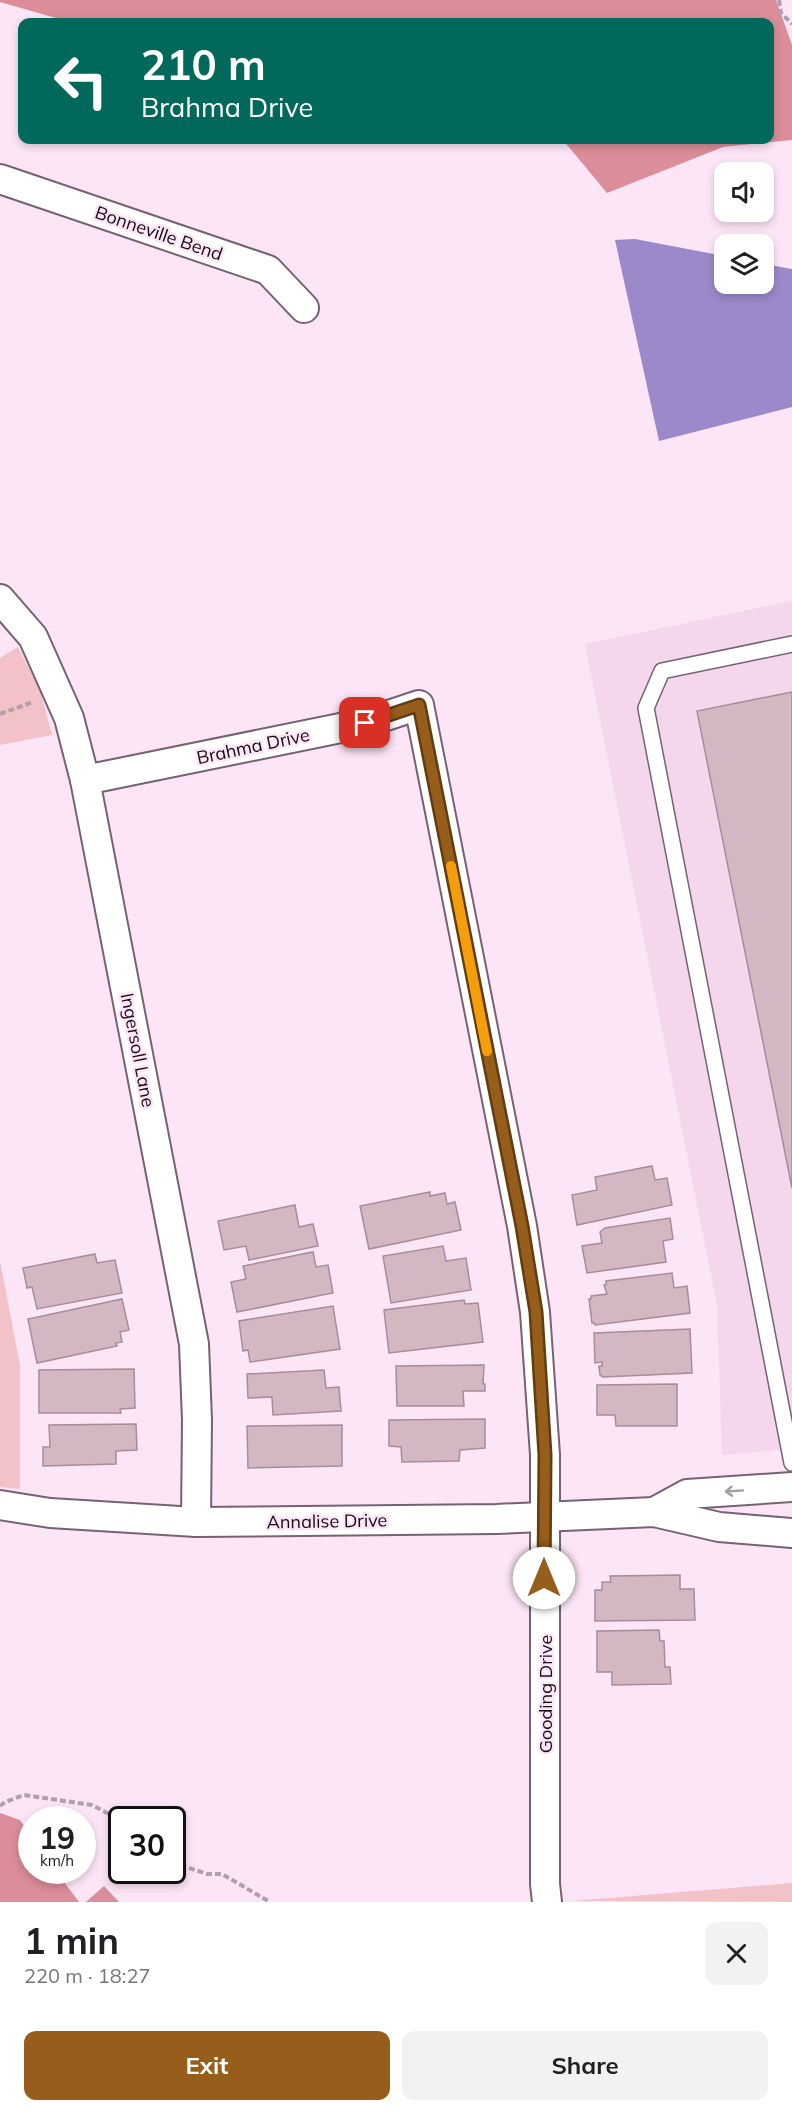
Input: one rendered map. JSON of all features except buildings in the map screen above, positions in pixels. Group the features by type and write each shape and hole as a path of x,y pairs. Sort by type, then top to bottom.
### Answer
{"street":[{"name":"Bonneville Bend","path":"0,179 268,270 304,308"},
{"name":"Ingersoll Lane","path":"0,599 33,637 69,718 86,780 194,1344 197,1420 196,1522"},
{"name":"Brahma Drive","path":"86,780 365,723 419,705"},
{"name":"Gooding Drive","path":"419,705 522,1226 536,1312 545,1455 545,1884 548,1902"},
{"name":"Annalise Drive","path":"654,1512 687,1494 792,1487"},
{"name":"Annalise Drive","path":"0,1505 50,1513 196,1522 544,1517 654,1512 719,1527 792,1533"}],"lane":[{"path":"792,644 662,671 646,708 787,1412 792,1463"}],"path":[{"path":"779,0 781,13 792,24"},
{"path":"0,714 36,701"},
{"path":"0,1806 24,1795 92,1805 108,1814"},
{"path":"186,1867 207,1874 222,1874 270,1902"}],"shaded area":[{"path":"0,0 776,0 792,45 792,140 774,142 774,18 56,18 0,2"},
{"path":"566,144 753,144 723,147 607,193"},
{"path":"635,239 714,254 714,294 774,294 774,266 792,269 792,407 659,441 615,240"},
{"path":"792,601 792,1449 722,1455 717,1305 585,644"},
{"path":"18,647 40,690 52,735 0,745 0,658"},
{"path":"0,1261 20,1365 20,1489 0,1487"},
{"path":"0,1813 18,1819 18,1884 66,1884 79,1902 0,1902"},
{"path":"792,1883 792,1902 572,1901"},
{"path":"104,1886 119,1902 86,1902"}],"slow traffic":[{"path":"451,866 487,1051"}],"route":[{"path":"365,723 419,705 522,1226 536,1312 545,1455 544,1578"}]}
